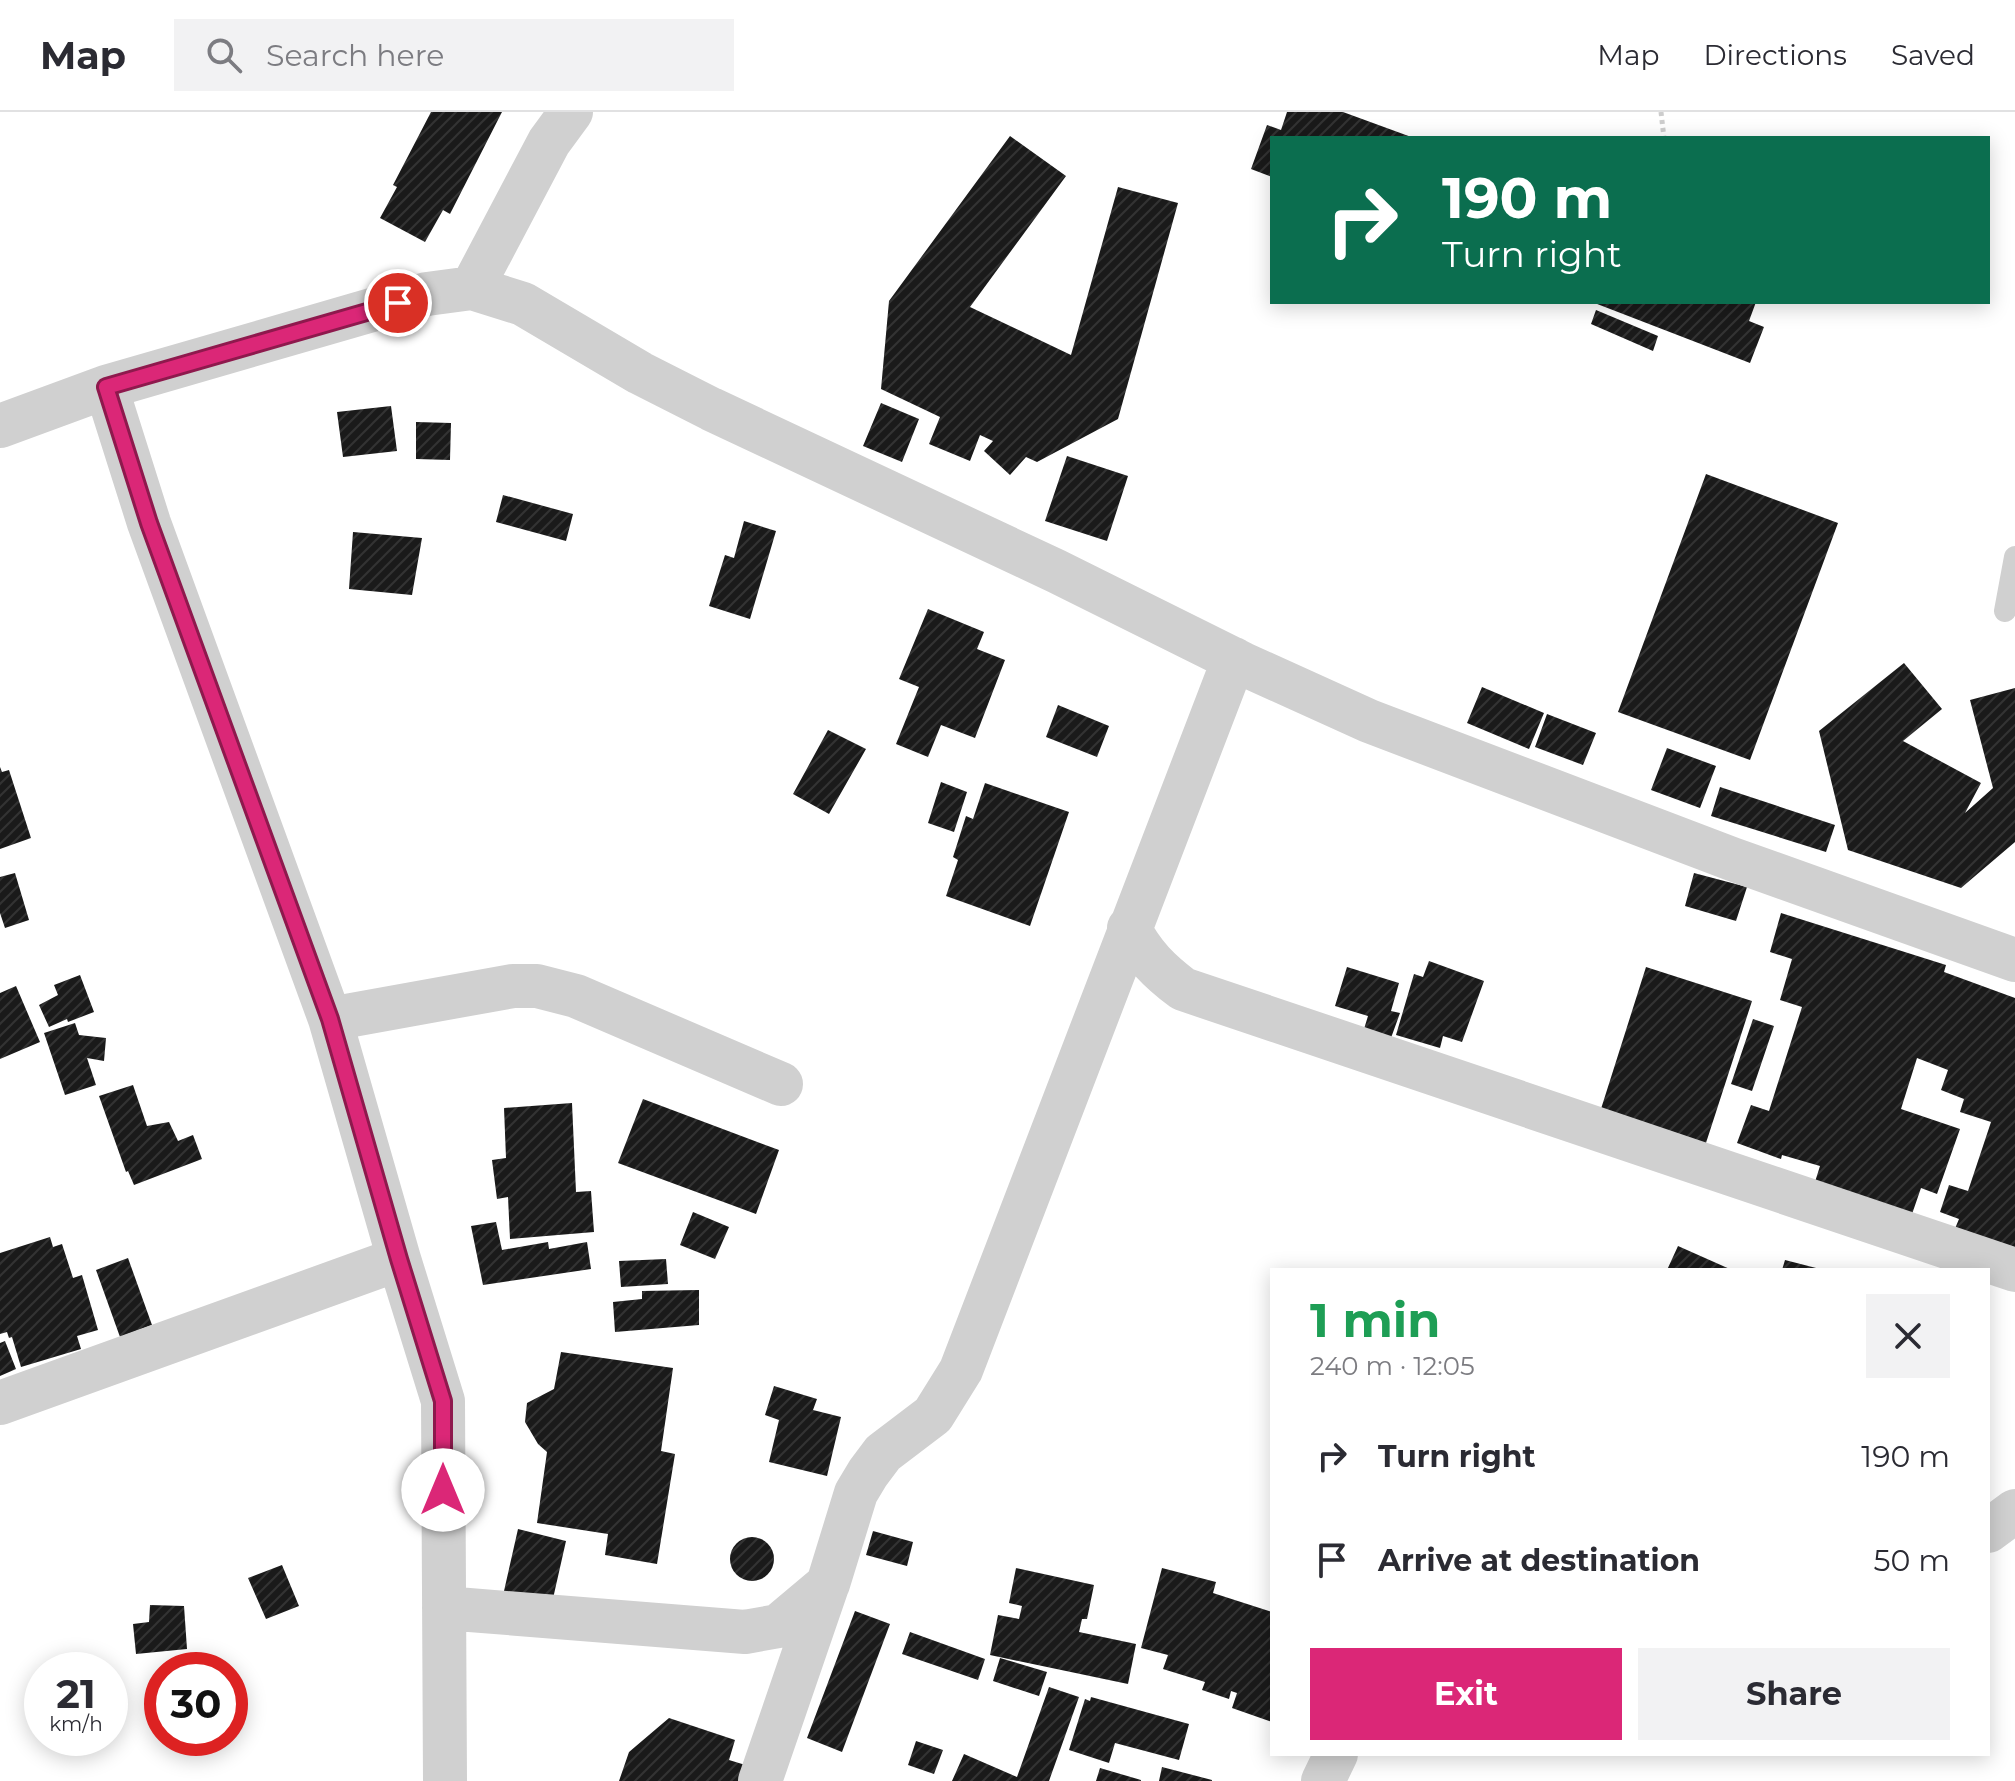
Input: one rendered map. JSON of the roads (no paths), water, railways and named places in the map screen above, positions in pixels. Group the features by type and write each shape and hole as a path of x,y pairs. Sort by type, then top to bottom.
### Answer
{"street":[{"path":"472,288 549,142 571,112"},
{"path":"0,426 106,387 427,294 472,288 523,304 640,373 711,409 1369,721 1732,859 2015,960"},
{"path":"106,387 149,523 330,1019 443,1401 445,1781"},
{"path":"760,1781 856,1493 883,1453 933,1415 961,1370 1234,659"},
{"path":"1129,928 1142,952 1160,972 1183,989 2015,1270"},
{"path":"330,1019 513,986 537,986 576,996 781,1084"},
{"path":"0,1403 399,1259"},
{"path":"1990,1530 2015,1511"},
{"path":"444,1608 745,1632 778,1626 828,1584"},
{"path":"1323,1781 1335,1756"}],"lane":[{"path":"2005,611 2015,557"}]}
